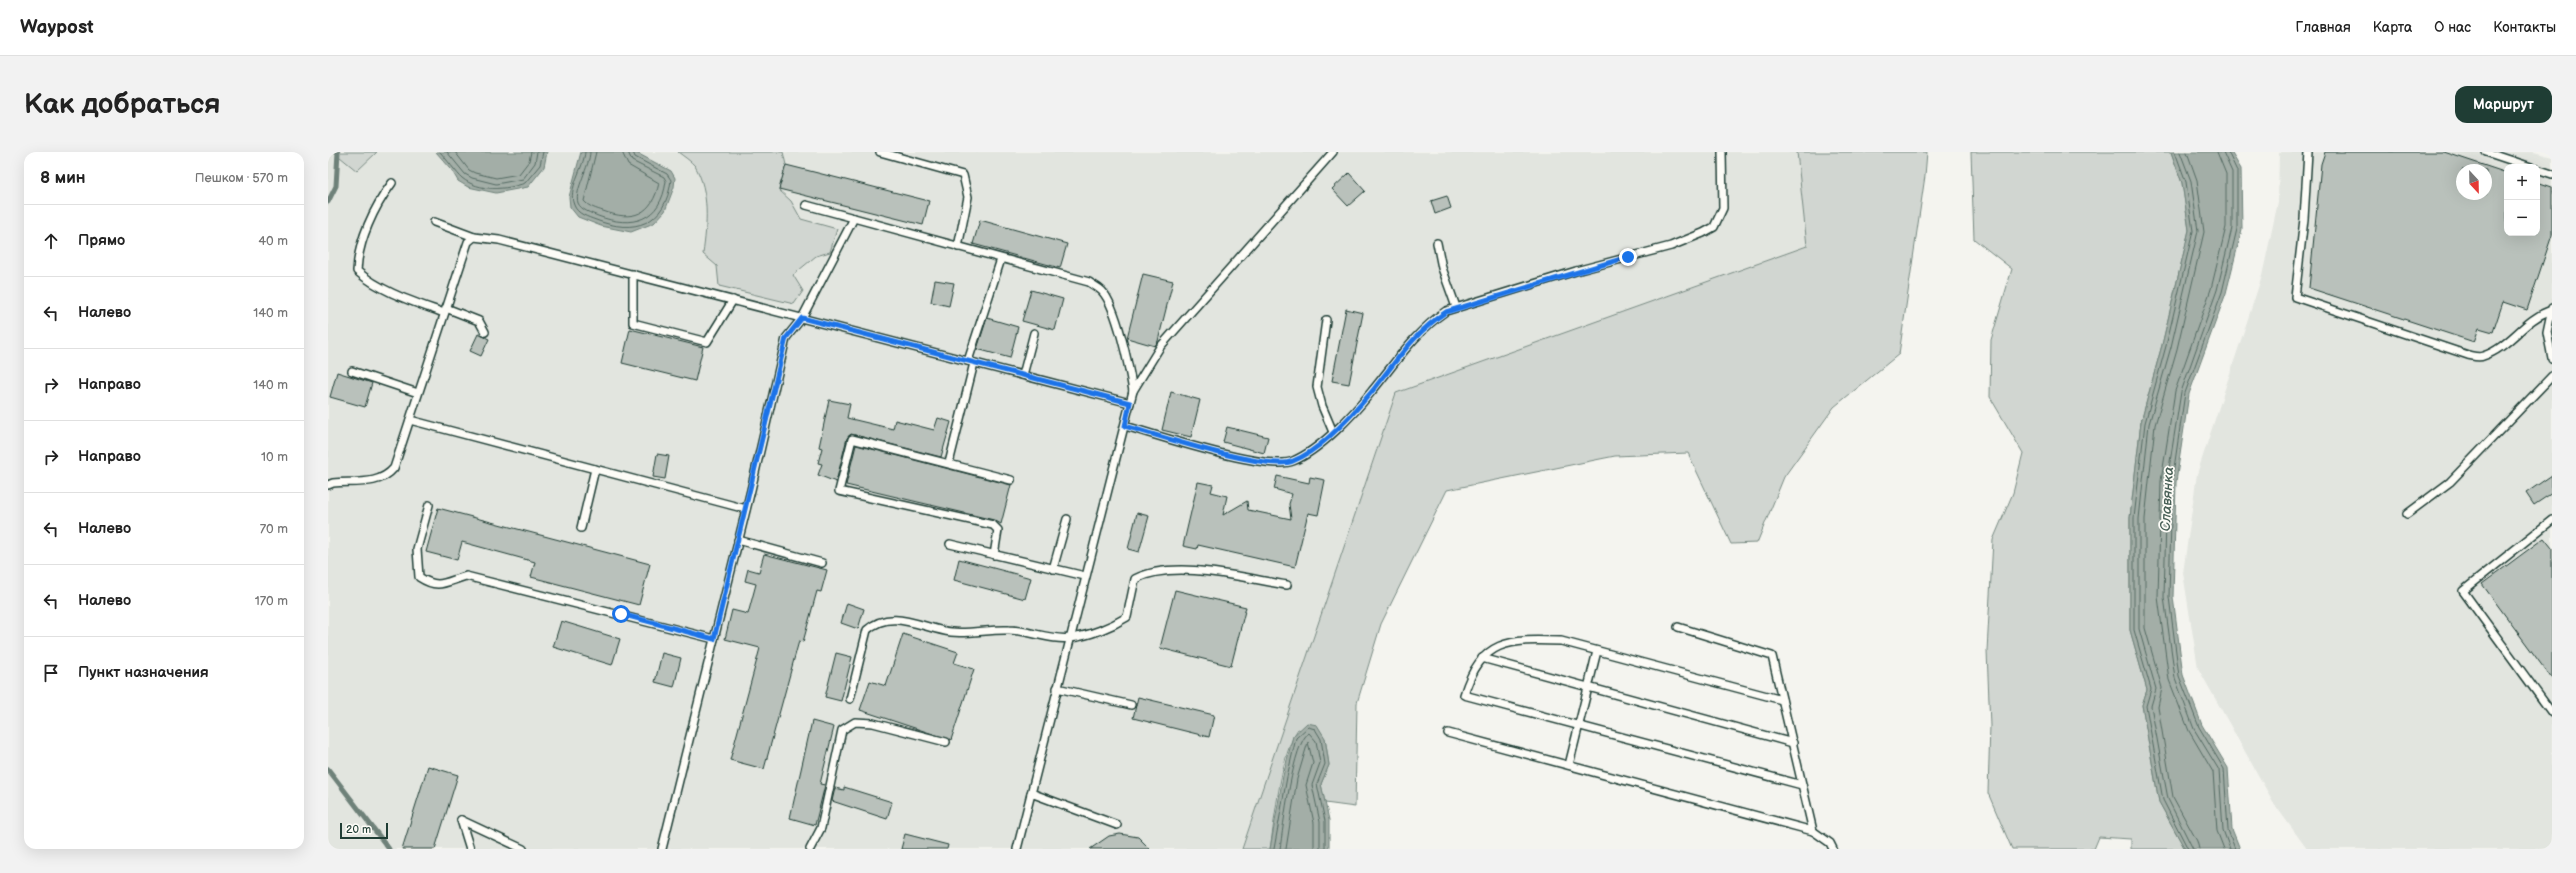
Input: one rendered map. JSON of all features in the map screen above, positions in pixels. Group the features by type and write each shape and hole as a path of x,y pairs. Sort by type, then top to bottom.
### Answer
{"lane":[{"path":"880,152 963,175 968,196 958,247"},
{"path":"1017,849 1133,391 1160,347 1332,152"},
{"path":"1125,426 1259,462 1292,462 1306,455 1360,406 1415,336 1428,323 1456,307 1576,271 1671,246 1708,230 1719,219 1723,208 1722,152"},
{"path":"2308,152 2304,219 2295,297 2468,355 2482,357 2495,351 2536,316 2551,309"},
{"path":"2486,152 2521,164"},
{"path":"2540,170 2552,174"},
{"path":"392,183 380,198 367,228 357,260 357,271 367,280 400,296 479,321 484,325 485,332"},
{"path":"806,205 1089,282 1101,290 1109,300 1127,354 1133,391"},
{"path":"662,849 746,509 786,338 802,318 854,218"},
{"path":"434,222 474,237 499,240 1130,403"},
{"path":"328,485 333,482 379,480 387,476 394,468 468,242 474,237"},
{"path":"1437,243 1442,268 1456,307"},
{"path":"949,463 971,362 1001,259"},
{"path":"633,274 633,323 707,342 733,300"},
{"path":"2551,309 2546,332 2552,358"},
{"path":"1326,320 1317,387 1322,406 1333,432"},
{"path":"1023,375 1034,333"},
{"path":"352,371 418,393"},
{"path":"2407,514 2450,482 2552,376"},
{"path":"410,420 746,509"},
{"path":"994,555 998,530 993,525 839,491 852,439 1011,480"},
{"path":"582,528 595,469"},
{"path":"429,505 417,549 419,578 429,584 441,586 466,576 714,639"},
{"path":"1053,569 1067,518"},
{"path":"2552,520 2463,591 2552,713"},
{"path":"738,540 822,563"},
{"path":"950,544 1085,576"},
{"path":"850,700 867,630 876,622 890,619 905,620 951,632 1010,630 1069,639 1114,626 1127,617 1135,580 1148,573 1205,572 1287,585"},
{"path":"1678,627 1772,656 1813,831"},
{"path":"1782,700 1561,641 1523,640 1502,644 1482,658 1470,674 1464,695 1802,785"},
{"path":"1569,765 1597,651"},
{"path":"1482,658 1793,743"},
{"path":"1057,688 1131,705"},
{"path":"810,849 821,828 842,730 855,722 873,722 946,742"},
{"path":"1448,733 1813,831 1830,843 1834,849"},
{"path":"1031,793 1117,825"},
{"path":"470,849 461,820 523,849"}],"shaded area":[{"path":"328,152 1797,152 1807,246 1396,393 1242,849 328,849"},
{"path":"334,152 377,152 357,171"},
{"path":"678,152 783,152 786,165 779,190 791,201 801,219 837,229 830,252 816,256 793,275 803,291 794,304 719,286 717,266 703,254 706,232 706,209 700,176 695,166"},
{"path":"1797,152 1927,152 1925,176 1899,354 1834,407 1784,477 1757,543 1731,544 1688,453 1615,456 1447,490 1381,624 1357,703 1355,807 1325,803 1321,784 1329,765 1325,738 1298,729 1292,740 1283,769 1270,849 1242,849 1396,393 1807,246"},
{"path":"1971,152 2171,152 2182,183 2189,230 2162,345 2141,422 2130,518 2130,630 2147,690 2142,705 2159,802 2185,849 2131,849 2131,839 2099,837 2094,849 2012,849 1988,793 1990,726 1987,651 1993,540 2013,493 2023,453 1990,397 1991,340 2012,269 1974,239"},
{"path":"2279,152 2534,152 2552,157 2552,849 2307,849 2275,805 2198,668 2183,573 2197,474 2262,276 2278,202"}],"water":[{"path":"436,152 547,152 544,167 528,187 496,193 468,187 458,181 451,169"},
{"path":"581,152 635,152 671,171 675,178 674,187 665,211 654,223 631,232 601,226 578,217 570,207 569,197"},
{"name":"Славянка","path":"2171,152 2231,152 2241,169 2242,229 2226,293 2189,394 2176,482 2173,597 2183,675 2202,725 2228,768 2232,829 2240,849 2185,849 2159,802 2142,705 2147,690 2130,630 2130,518 2141,422 2162,345 2189,230 2182,183"},
{"path":"1307,723 1317,725 1325,738 1329,765 1321,784 1329,820 1329,847 1327,849 1270,849 1283,776 1293,736"}],"building":[{"path":"2325,152 2444,152 2480,164 2456,164 2456,200 2492,200 2492,168 2504,172 2504,236 2540,236 2540,183 2552,187 2552,235 2527,310 2503,302 2493,332 2479,328 2474,342 2309,288 2321,164"},
{"path":"786,165 929,201 923,225 779,189"},
{"path":"1349,173 1365,191 1348,206 1332,189"},
{"path":"1447,196 1451,208 1435,214 1431,201"},
{"path":"980,220 1067,244 1060,268 973,244"},
{"path":"1143,274 1173,281 1158,341 1155,346 1127,338"},
{"path":"935,280 954,283 949,306 931,302"},
{"path":"1031,290 1063,299 1055,330 1022,321"},
{"path":"1346,309 1363,313 1349,384 1332,381"},
{"path":"987,318 1018,327 1010,358 977,349"},
{"path":"630,329 703,347 695,381 622,363"},
{"path":"478,334 489,339 481,356 470,351"},
{"path":"337,372 372,383 365,407 330,397"},
{"path":"1171,392 1200,400 1191,437 1162,430"},
{"path":"829,400 850,404 847,418 893,429 895,420 934,430 938,418 951,422 941,457 851,434 847,438 836,482 818,475 822,464 818,463 822,448 819,447"},
{"path":"1227,427 1268,437 1264,453 1223,442"},
{"path":"856,445 1011,485 1001,524 994,520 846,485"},
{"path":"657,454 669,456 665,479 653,477"},
{"path":"2552,475 2552,493 2534,505 2526,493"},
{"path":"1277,476 1309,483 1310,477 1325,480 1318,515 1308,513 1295,567 1198,545 1197,549 1183,546 1198,482 1213,485 1211,492 1227,496 1223,515 1247,501 1248,510 1291,519 1289,504 1292,494 1274,489"},
{"path":"438,508 650,564 639,605 531,577 535,562 462,542 457,560 426,552"},
{"path":"1137,513 1149,516 1139,552 1128,549"},
{"path":"2544,538 2552,548 2552,679 2482,584"},
{"path":"764,554 827,570 821,592 817,591 803,642 799,641 764,769 730,760 760,648 725,639 732,610 748,614 756,584 745,581 748,569 759,572"},
{"path":"959,559 1031,578 1025,599 954,580"},
{"path":"1175,590 1246,607 1231,666 1160,648"},
{"path":"847,603 864,609 858,629 841,623"},
{"path":"561,621 620,639 612,665 553,647"},
{"path":"903,634 958,652 954,663 974,669 951,740 860,710 870,681 886,686"},
{"path":"662,653 681,658 674,687 655,682"},
{"path":"836,653 852,657 841,701 825,697"},
{"path":"1138,697 1214,715 1209,737 1133,718"},
{"path":"812,721 834,727 820,784 825,785 815,825 790,818"},
{"path":"428,766 458,775 435,849 402,849"},
{"path":"844,787 892,802 887,819 832,801 835,788 844,790"},
{"path":"905,834 948,845 947,849 901,849"},
{"path":"1120,834 1138,837 1150,849 1090,849 1109,836"}],"waterway":[{"path":"328,202 336,186 338,152"},
{"path":"328,769 389,849"}],"route":[{"path":"621,614 714,639 751,490 786,338 802,318 1130,403 1125,426 1259,462 1279,463 1292,462 1306,455 1349,419 1411,340 1428,323 1446,312 1456,307 1628,257"}]}
